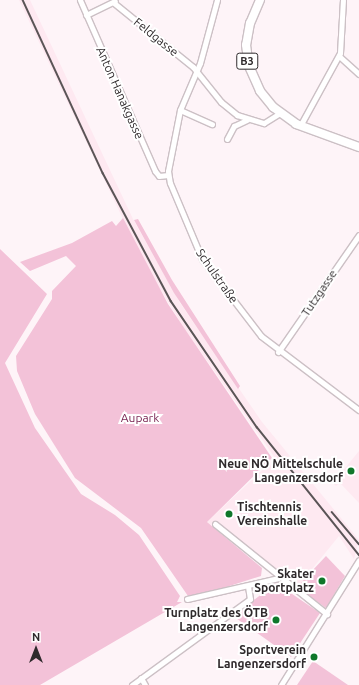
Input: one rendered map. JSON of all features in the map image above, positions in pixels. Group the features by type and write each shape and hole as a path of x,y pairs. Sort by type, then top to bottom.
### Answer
{"main road":[{"name":"B3","path":"260,0 249,27 248,62 260,91 280,113 300,126 359,147"}],"street":[{"name":"Anton Hanakgasse","path":"80,0 154,171 159,176 168,175"},
{"path":"168,175 180,110 197,71 217,0"},
{"path":"300,126 339,56 343,0"},
{"path":"86,15 115,1"},
{"name":"Feldgasse","path":"115,1 197,71 225,106 247,120"},
{"path":"339,56 359,74"},
{"path":"180,110 212,124"},
{"path":"227,138 234,126 247,120 268,123 280,113"},
{"name":"Schulstraße","path":"168,175 202,259 261,336 278,352 359,410"},
{"name":"Tutzgasse","path":"278,352 359,235"},
{"path":"215,524 278,578 327,614"},
{"path":"280,685 327,614 359,560"},
{"path":"187,600 278,578"},
{"path":"132,685 250,599 248,586"},
{"path":"141,678 145,685"}],"shaded area":[{"path":"19,0 30,0 133,219 180,303 262,422 359,540 354,559 339,536 295,590 207,522 275,458 182,325 142,259"},
{"name":"Neue NÖ Mittelschule Langenzersdorf","path":"359,451 359,503 340,483 336,486 333,483"}],"green space":[{"name":"Aupark","path":"123,218 168,304 272,458 207,522 262,568 261,576 192,598 188,596 141,528 75,478 35,414 17,371 16,356 52,299 52,291 76,266 66,256 30,271 20,262 72,243 112,221 116,226"},
{"path":"138,219 172,280 240,386 238,389 174,293 134,220"},
{"path":"0,249 47,294 5,363 35,428 81,494 115,515 139,535 180,596 177,602 182,602 40,685 0,685"},
{"name":"Skater Sportplatz","path":"326,556 345,576 326,608 297,587"},
{"name":"Turnplatz des ÖTB Langenzersdorf","path":"276,583 320,613 291,657 233,616"},
{"path":"313,661 348,685 297,685"}],"railway":[{"path":"23,0 103,173 171,301 257,427 359,555"},
{"path":"332,512 359,544"}],"place":[{"name":"Neue NÖ Mittelschule Langenzersdorf","path":"351,471"},
{"name":"Tischtennis Vereinshalle","path":"229,514"},
{"name":"Skater Sportplatz","path":"322,581"},
{"name":"Turnplatz des ÖTB Langenzersdorf","path":"276,620"},
{"name":"Sportverein Langenzersdorf","path":"314,657"}]}
